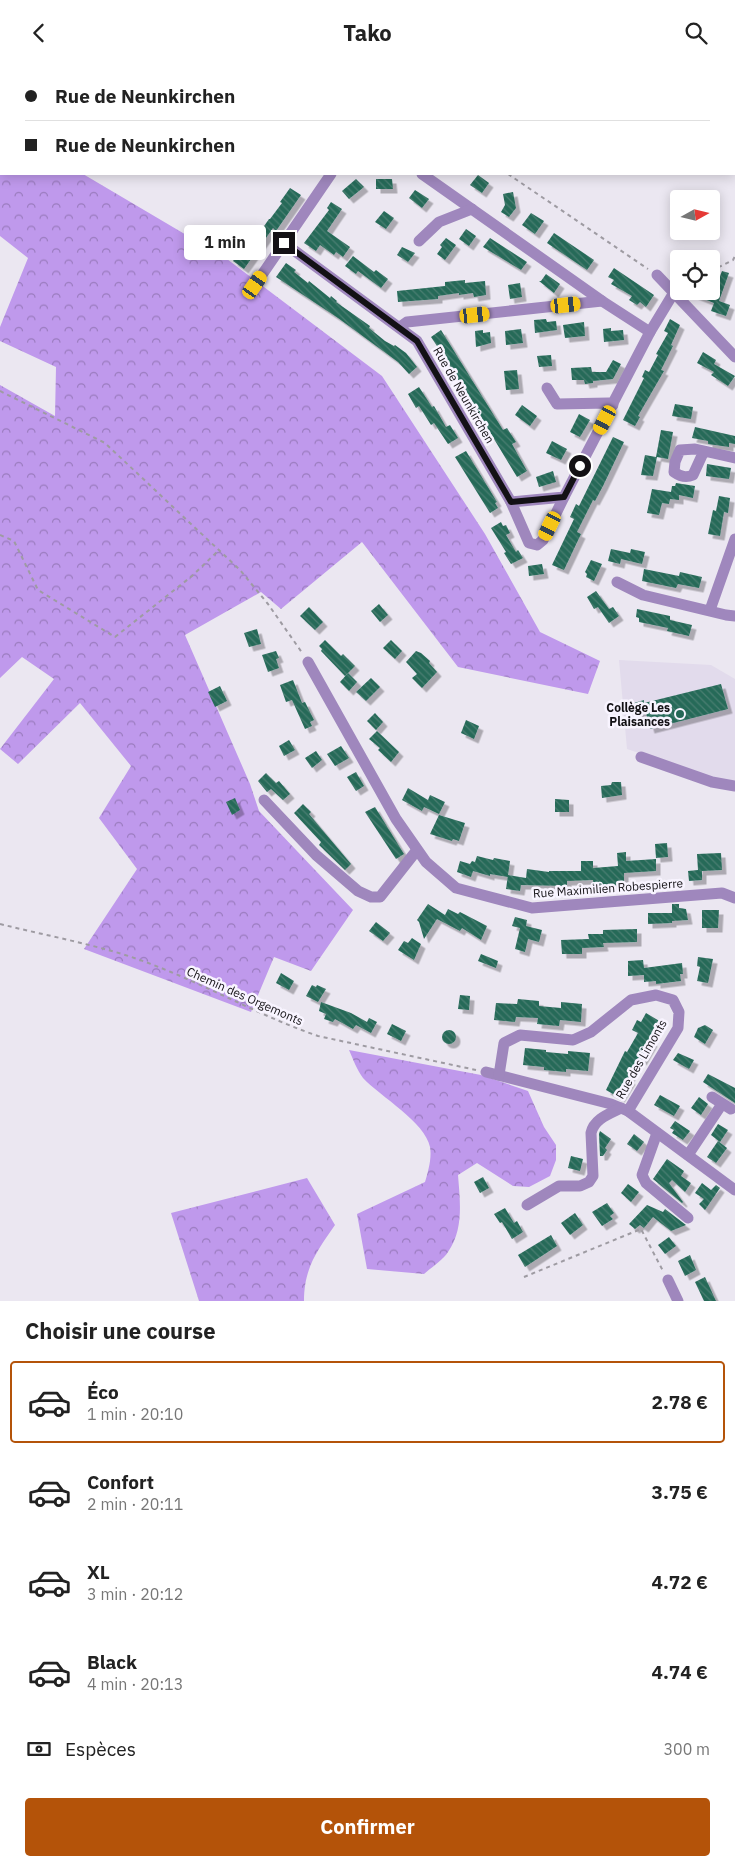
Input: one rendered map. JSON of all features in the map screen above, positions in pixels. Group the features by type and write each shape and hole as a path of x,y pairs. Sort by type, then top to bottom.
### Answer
{"street":[{"path":"255,285 330,175"},
{"path":"423,175 602,301 650,332"},
{"path":"419,241 439,222 472,209"},
{"name":"Rue de Neunkirchen","path":"284,243 417,341 511,502 529,543 537,545 543,540 650,332 670,299"},
{"path":"657,275 670,290"},
{"path":"679,300 735,357"},
{"path":"400,327 407,322 602,301"},
{"path":"546,388 557,404 609,403 613,405"},
{"path":"704,451 735,458"},
{"path":"511,502 564,497"},
{"path":"710,610 735,539"},
{"path":"617,582 643,595 726,615 735,615"},
{"name":"Rue Maximilien Robespierre","path":"308,662 396,819 426,862 456,888 532,908 722,893 735,898"},
{"path":"641,757 712,782 735,786"},
{"path":"264,800 316,855 358,891 371,897 380,897 417,850"},
{"name":"Rue des Limonts","path":"499,1075 504,1043 520,1035 573,1040 592,1032 632,1000 656,995 673,1000 679,1012 678,1028 624,1109"},
{"path":"486,1071 624,1109 735,1190"},
{"path":"688,1155 726,1107 712,1097"},
{"path":"528,1205 560,1185 580,1186 589,1183 592,1176 592,1127 599,1120 624,1109"},
{"path":"657,1133 642,1175 646,1183 688,1218"},
{"path":"668,1280 678,1301"}],"path":[{"path":"509,175 657,275"},
{"path":"720,266 733,260 735,256"},
{"path":"0,391 105,443 240,570 268,604 308,662"},
{"path":"0,535 14,541 38,590 115,637 192,576 219,550"},
{"name":"Chemin des Orgemonts","path":"0,924 122,954 197,983 318,1037 486,1071"},
{"path":"524,1277 641,1229 668,1280"}],"shaded area":[{"name":"Collège Les Plaisances","path":"619,660 711,665 735,679 735,785 627,749"}],"green space":[{"path":"0,175 85,175 227,259 382,376 485,534 540,632 600,661 588,694 458,667 362,542 281,609 261,592 185,635 250,784 259,811 353,910 311,971 274,957 251,1012 84,949 137,869 99,818 131,766 80,703 18,764 0,749 54,679 22,657 0,678 0,385 55,416 56,367 0,341 0,327 28,258 0,236"},
{"path":"349,1050 481,1075 528,1091 544,1127 556,1145 556,1160 550,1176 529,1187 513,1186 477,1163 458,1175 459,1224 453,1243 443,1258 424,1274 367,1269 357,1214 425,1182 429,1165 430,1147 420,1128 363,1078"},
{"path":"307,1178 335,1225 317,1252 309,1269 304,1301 199,1301 171,1213"}],"building":[{"path":"478,175 489,183 482,193 470,185"},
{"path":"356,179 364,187 349,199 342,191"},
{"path":"376,179 392,179 393,189 376,189"},
{"path":"290,188 301,195 276,231 273,228 244,269 233,261 241,248 244,250 260,228 262,229 270,219"},
{"path":"415,190 429,199 422,208 409,198"},
{"path":"513,192 516,208 509,217 501,212 505,205 503,194"},
{"path":"331,202 342,209 327,231 350,247 343,257 336,252 334,255 320,245 316,251 304,243 329,210 327,208"},
{"path":"384,211 394,218 386,229 375,222"},
{"path":"531,213 544,221 535,234 522,225"},
{"path":"466,229 476,236 469,246 459,239"},
{"path":"554,233 594,260 587,270 547,243"},
{"path":"446,238 456,245 445,260 437,254 442,247 440,245"},
{"path":"490,238 527,262 521,270 483,247"},
{"path":"402,247 415,253 408,262 397,255"},
{"path":"353,256 374,272 376,270 388,279 381,288 358,271 356,274 345,266"},
{"path":"286,263 296,270 294,272 308,283 309,281 330,298 331,296 336,302 370,326 369,328 385,341 406,353 417,367 409,374 398,362 338,318 276,277"},
{"path":"614,268 654,295 646,307 640,302 637,305 629,300 632,296 611,284 614,280 608,277"},
{"path":"722,271 729,273 720,298 720,276"},
{"path":"546,274 560,284 554,293 539,281"},
{"path":"465,280 465,283 485,281 486,295 474,297 473,293 459,295 459,293 438,296 438,299 398,302 397,291 445,286 445,282"},
{"path":"520,283 522,297 510,299 508,285"},
{"path":"706,300 719,300 730,305 726,316 711,311 714,303"},
{"path":"546,319 547,322 556,321 557,330 535,333 534,320"},
{"path":"670,319 680,325 671,345 673,346 661,370 664,371 638,416 640,417 635,426 623,420 644,378 642,377 645,370 649,372 658,355 656,354 668,333 664,331"},
{"path":"584,322 585,336 565,338 563,325"},
{"path":"611,328 611,331 623,330 624,340 604,342 603,329"},
{"path":"521,329 523,343 506,345 505,331"},
{"path":"441,330 503,430 507,428 516,442 512,444 527,471 517,477 431,337"},
{"path":"483,330 483,333 490,332 491,343 476,347 475,331"},
{"path":"703,352 716,360 714,364 735,376 728,386 711,375 714,372 697,363"},
{"path":"551,355 552,366 539,367 537,356"},
{"path":"613,360 621,364 613,379 593,381 593,383 585,384 584,380 572,380 571,368 591,367 592,372 606,372"},
{"path":"517,370 519,389 506,390 504,371"},
{"path":"419,387 432,407 434,406 446,427 450,425 458,438 448,444 434,423 431,425 419,406 416,408 408,394"},
{"path":"675,404 693,407 691,419 672,416"},
{"path":"522,405 537,416 530,426 515,415"},
{"path":"579,414 590,420 580,437 570,432"},
{"path":"695,427 735,436 735,444 729,443 729,447 708,444 708,441 692,438"},
{"path":"661,430 673,432 668,459 657,457 653,476 641,475 645,455 656,457"},
{"path":"613,437 624,442 603,486 595,501 593,500 577,532 581,534 564,570 552,565 574,519 570,517 576,504 579,506"},
{"path":"552,441 567,449 561,460 546,453"},
{"path":"466,451 497,502 495,503 498,508 490,513 455,457"},
{"path":"707,464 731,468 729,479 706,476"},
{"path":"553,471 556,482 539,487 536,477"},
{"path":"676,483 695,486 693,498 679,495 679,500 670,499 669,504 662,503 659,515 647,513 652,489 671,492 672,486 675,486"},
{"path":"719,496 730,498 728,513 724,512 720,536 708,534 713,510 716,511"},
{"path":"501,522 503,526 506,525 510,533 506,535 516,552 518,550 523,558 511,564 491,528"},
{"path":"611,549 630,553 631,549 645,552 642,564 621,559 620,564 608,561"},
{"path":"591,560 602,564 594,581 586,577 587,574 585,572"},
{"path":"542,564 544,574 529,576 528,566"},
{"path":"644,569 679,576 680,572 702,577 699,588 678,584 676,588 642,581"},
{"path":"596,591 609,609 613,607 619,616 609,623 598,607 594,609 587,597"},
{"path":"379,604 388,615 380,622 371,611"},
{"path":"309,607 323,622 315,630 300,616"},
{"path":"637,609 670,616 670,620 692,625 689,636 667,631 668,628 639,622 639,618 636,617"},
{"path":"257,629 261,644 249,647 244,633"},
{"path":"325,640 341,656 343,654 355,666 345,676 321,651 322,649 319,646"},
{"path":"391,640 402,651 395,659 383,648"},
{"path":"276,651 279,658 276,659 279,668 268,672 262,655"},
{"path":"416,651 430,661 429,663 437,672 422,688 412,678 417,674 406,662"},
{"path":"348,673 357,682 349,691 340,682"},
{"path":"371,678 380,687 366,701 356,692"},
{"path":"293,680 302,703 305,702 314,720 310,722 312,726 305,729 292,700 286,702 280,685"},
{"path":"721,684 728,709 650,729 646,713 637,715 634,703 644,700 644,703"},
{"path":"220,686 227,701 215,707 208,692"},
{"path":"375,713 383,722 376,730 367,721"},
{"path":"466,720 479,726 474,739 461,733"},
{"path":"377,731 399,752 391,762 378,750 380,748 369,739"},
{"path":"289,740 295,750 284,756 279,746"},
{"path":"341,746 349,758 335,766 327,754"},
{"path":"316,751 322,760 312,768 305,758"},
{"path":"356,772 364,786 356,791 347,777"},
{"path":"266,773 276,783 279,781 290,794 283,800 271,789 267,792 258,781"},
{"path":"612,782 621,782 622,795 602,798 601,786 611,785"},
{"path":"408,788 428,800 430,795 445,802 439,814 424,807 422,811 402,800"},
{"path":"235,798 240,810 232,815 226,802"},
{"path":"555,799 569,800 569,812 555,812"},
{"path":"303,804 311,812 309,814 351,864 345,870 319,845 321,842 294,813"},
{"path":"375,807 404,854 396,859 365,812"},
{"path":"439,815 465,823 459,841 453,839 452,841 430,834"},
{"path":"667,843 668,857 656,858 655,844"},
{"path":"626,852 626,861 656,859 656,871 624,873 624,885 594,887 593,880 567,881 567,886 521,885 520,891 506,889 508,877 490,874 490,876 473,871 471,877 457,872 460,861 470,864 472,861 475,862 477,856 493,860 494,858 510,861 508,875 526,878 527,869 549,872 581,871 581,861 593,861 593,868 618,866 617,853"},
{"path":"721,853 722,870 702,871 702,880 689,881 688,871 698,870 697,854"},
{"path":"428,904 445,915 448,909 458,914 460,912 487,926 481,940 462,928 460,931 437,919 424,939 417,920"},
{"path":"672,904 679,904 679,908 686,909 688,920 648,924 648,913 672,913"},
{"path":"702,910 719,910 718,928 702,928"},
{"path":"515,917 527,920 526,926 542,930 539,942 528,939 525,952 515,949 520,928 512,926"},
{"path":"376,922 390,933 383,941 369,931"},
{"path":"637,929 637,942 603,943 604,947 582,948 582,954 562,954 561,940 589,939 588,934 603,934 603,930"},
{"path":"412,938 421,944 414,960 398,950 404,941 408,943"},
{"path":"481,954 498,961 496,968 478,961"},
{"path":"698,957 713,959 708,983 697,981 700,967 697,966"},
{"path":"643,960 644,968 682,963 683,974 680,974 681,981 656,984 656,981 644,982 644,975 628,976 628,961"},
{"path":"281,973 294,981 289,990 276,983"},
{"path":"312,985 326,989 318,1002 306,996"},
{"path":"460,995 470,996 469,1010 458,1009"},
{"path":"518,999 539,1001 539,1006 561,1008 561,1002 582,1004 581,1022 560,1020 559,1026 537,1024 538,1018 516,1017 515,1022 494,1020 496,1003 517,1004"},
{"path":"321,1002 351,1013 367,1022 369,1018 377,1022 371,1033 356,1025 353,1029 335,1019 333,1022 324,1019 326,1014 319,1011"},
{"path":"646,1013 661,1022 650,1040 653,1042 642,1061 640,1059 634,1069 629,1079 631,1080 620,1098 606,1090 625,1051 627,1052 638,1033 632,1030 637,1020 641,1022"},
{"path":"392,1024 406,1031 401,1041 387,1034"},
{"path":"705,1025 713,1030 705,1044 694,1037 698,1028"},
{"path":"449,1030 454,1032 456,1037 454,1042 449,1044 444,1042 442,1037 444,1032"},
{"path":"525,1048 568,1054 568,1051 590,1053 588,1071 544,1070 544,1067 523,1065"},
{"path":"678,1053 694,1060 689,1069 673,1060"},
{"path":"708,1074 735,1088 735,1103 703,1082"},
{"path":"660,1095 680,1106 674,1116 654,1105"},
{"path":"699,1097 708,1104 701,1115 691,1108"},
{"path":"675,1121 690,1131 683,1140 672,1133 674,1130 670,1128"},
{"path":"718,1124 728,1130 720,1142 711,1135"},
{"path":"600,1131 611,1139 605,1148 607,1150 603,1156 600,1156"},
{"path":"634,1134 644,1142 637,1151 627,1144"},
{"path":"718,1141 727,1148 716,1163 707,1157"},
{"path":"571,1156 583,1159 580,1171 568,1168"},
{"path":"667,1159 684,1171 681,1176 691,1183 685,1192 672,1180 669,1183 682,1203 653,1179"},
{"path":"483,1177 489,1188 480,1193 474,1182"},
{"path":"702,1183 711,1190 716,1185 720,1188 705,1210 699,1204 704,1199 695,1193"},
{"path":"628,1184 639,1192 631,1202 621,1193"},
{"path":"607,1203 614,1213 610,1216 613,1219 602,1226 592,1212"},
{"path":"647,1205 663,1212 665,1209 686,1225 671,1231 653,1217 644,1228 640,1225 635,1229 629,1224"},
{"path":"505,1208 514,1223 517,1221 523,1232 512,1239 502,1222 500,1223 494,1214"},
{"path":"575,1213 583,1225 570,1235 561,1223"},
{"path":"551,1235 557,1246 525,1267 518,1255"},
{"path":"669,1237 676,1246 665,1254 658,1245"},
{"path":"690,1255 696,1270 685,1276 678,1261"},
{"path":"705,1277 716,1301 704,1301 695,1282"}],"place":[{"name":"Collège Les Plaisances","path":"680,714"}],"route":[{"path":"284,243 417,341 511,502 564,497 580,466"}]}
